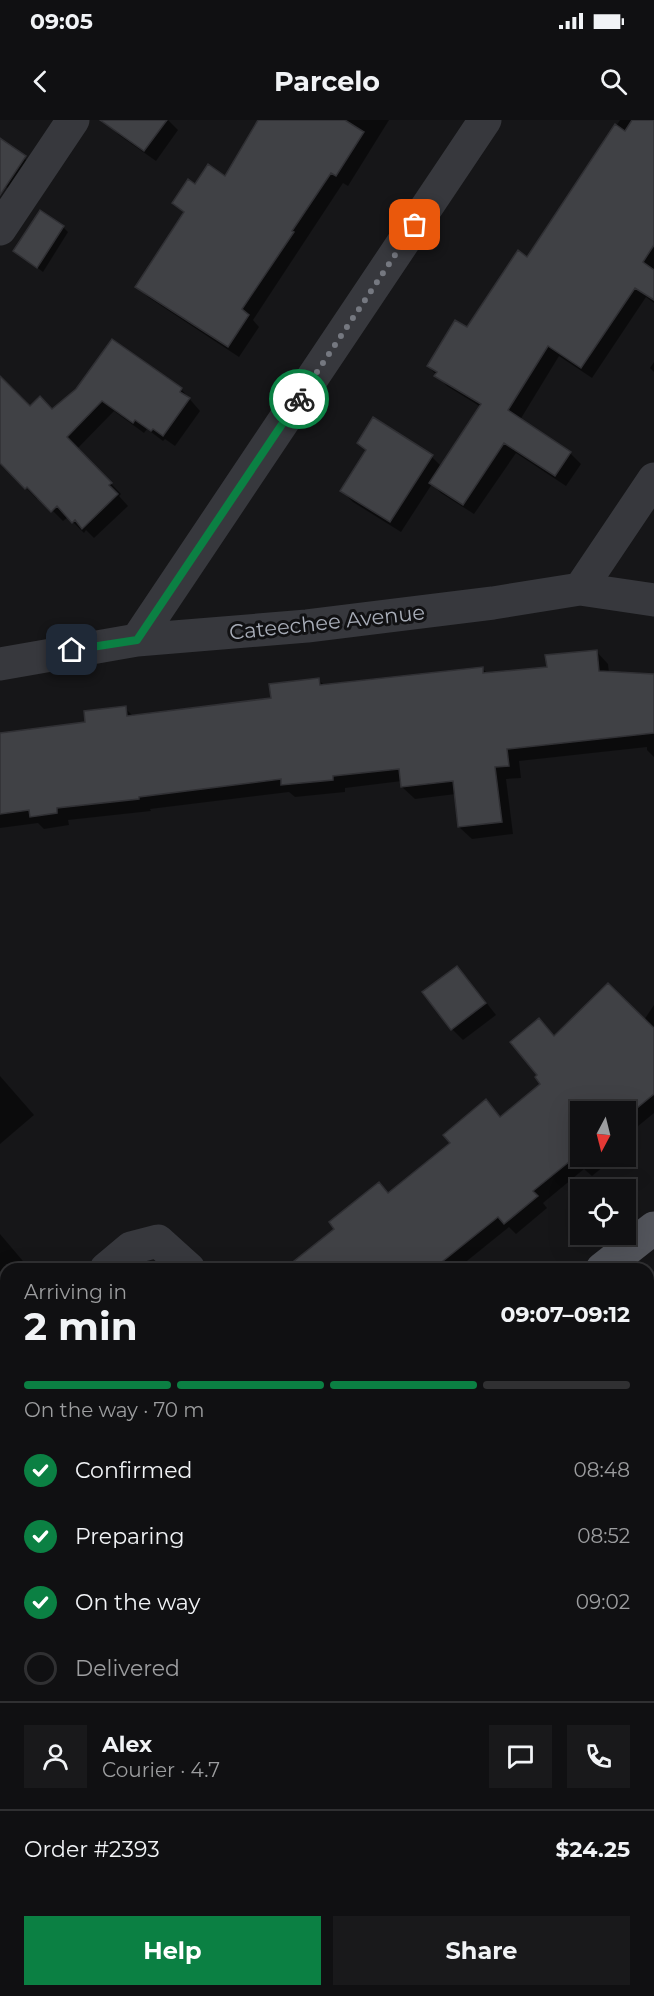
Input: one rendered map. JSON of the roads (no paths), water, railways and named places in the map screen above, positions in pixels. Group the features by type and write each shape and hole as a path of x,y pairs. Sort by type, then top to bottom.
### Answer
{"main road":[{"path":"609,1263 654,1227"}],"street":[{"path":"0,230 73,120"},
{"path":"137,640 485,120"},
{"path":"580,589 654,480"},
{"name":"Cateechee Avenue","path":"0,664 137,640 307,626 493,603 580,589 654,600"},
{"path":"113,1263 131,1248 158,1240 183,1263"}]}
